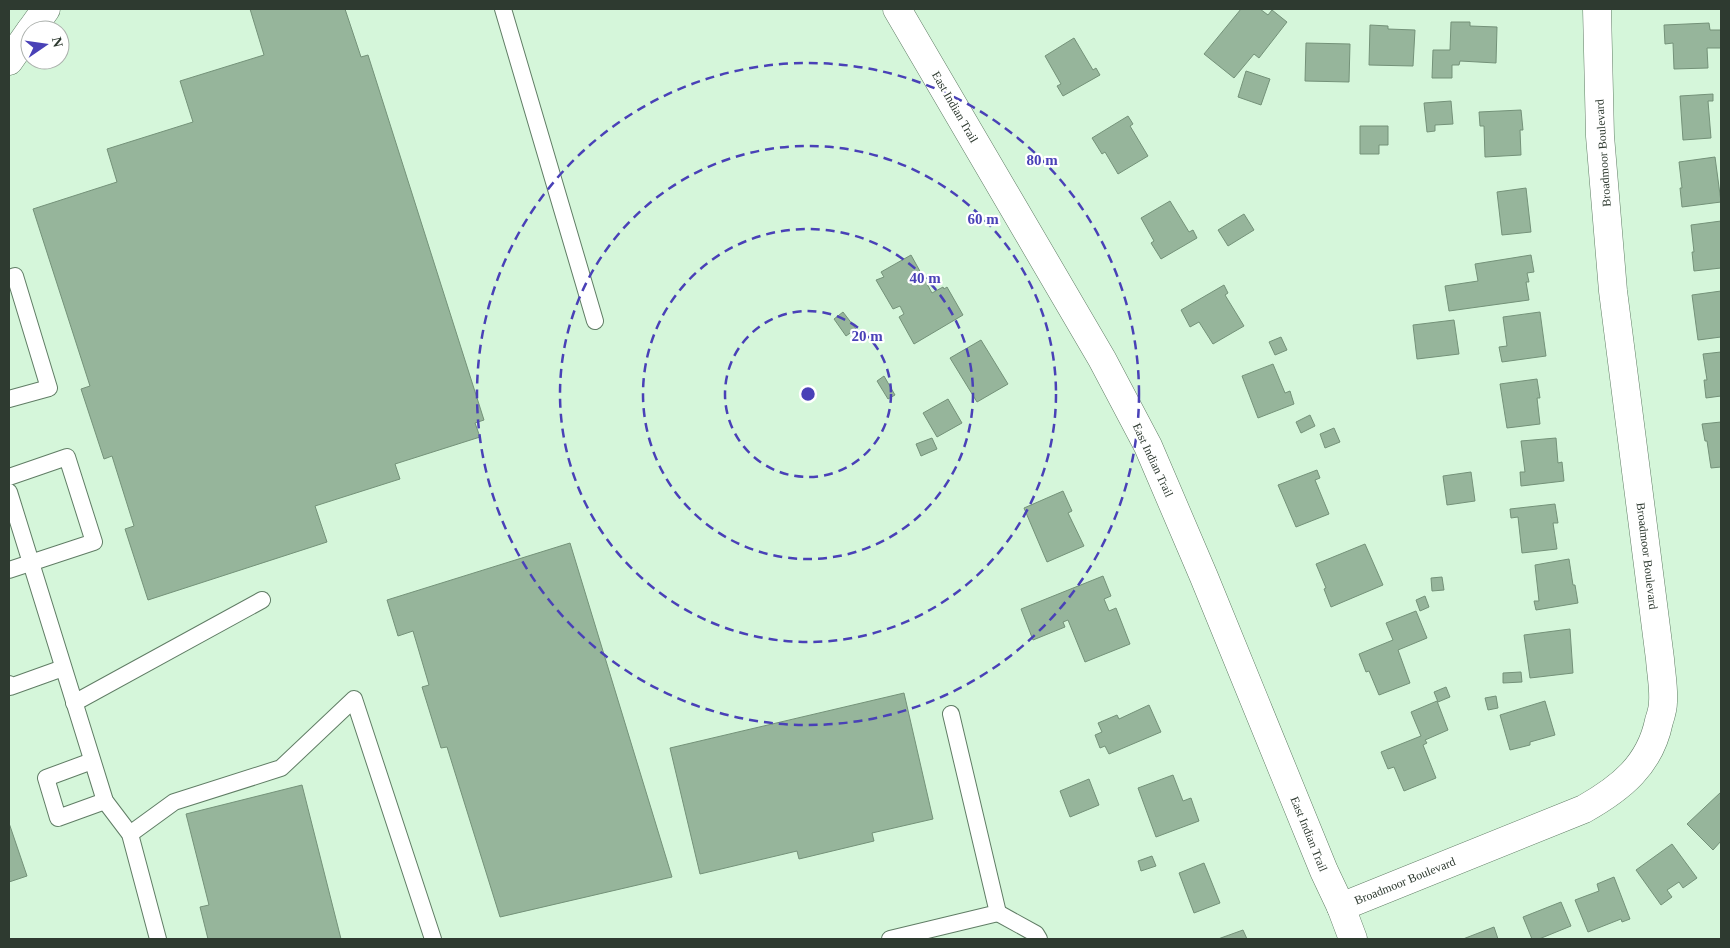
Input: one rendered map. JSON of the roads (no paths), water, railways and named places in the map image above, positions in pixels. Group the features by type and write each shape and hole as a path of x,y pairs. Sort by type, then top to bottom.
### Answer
{"main road":[{"path":"38,20 46,9"},
{"name":"East Indian Trail","path":"897,9 1102,359 1148,446 1353,939"},
{"name":"Broadmoor Boulevard","path":"1341,907 1584,809 1608,796 1636,770 1648,753 1656,734 1663,703 1613,291 1600,136 1597,9"},
{"path":"9,61 20,45"}],"lane":[{"path":"502,9 596,321"},
{"path":"9,278 14,276 49,388 9,399"},
{"path":"9,477 67,457 94,542 9,570"},
{"path":"9,492 106,801 130,834 158,939"},
{"path":"74,703 262,600"},
{"path":"9,684 10,687 63,668"},
{"path":"130,834 174,802 281,768 354,699 432,939"},
{"path":"951,714 998,913"},
{"path":"92,761 46,778 58,818 106,801"},
{"path":"890,939 998,913 1036,934 1039,939"}]}
